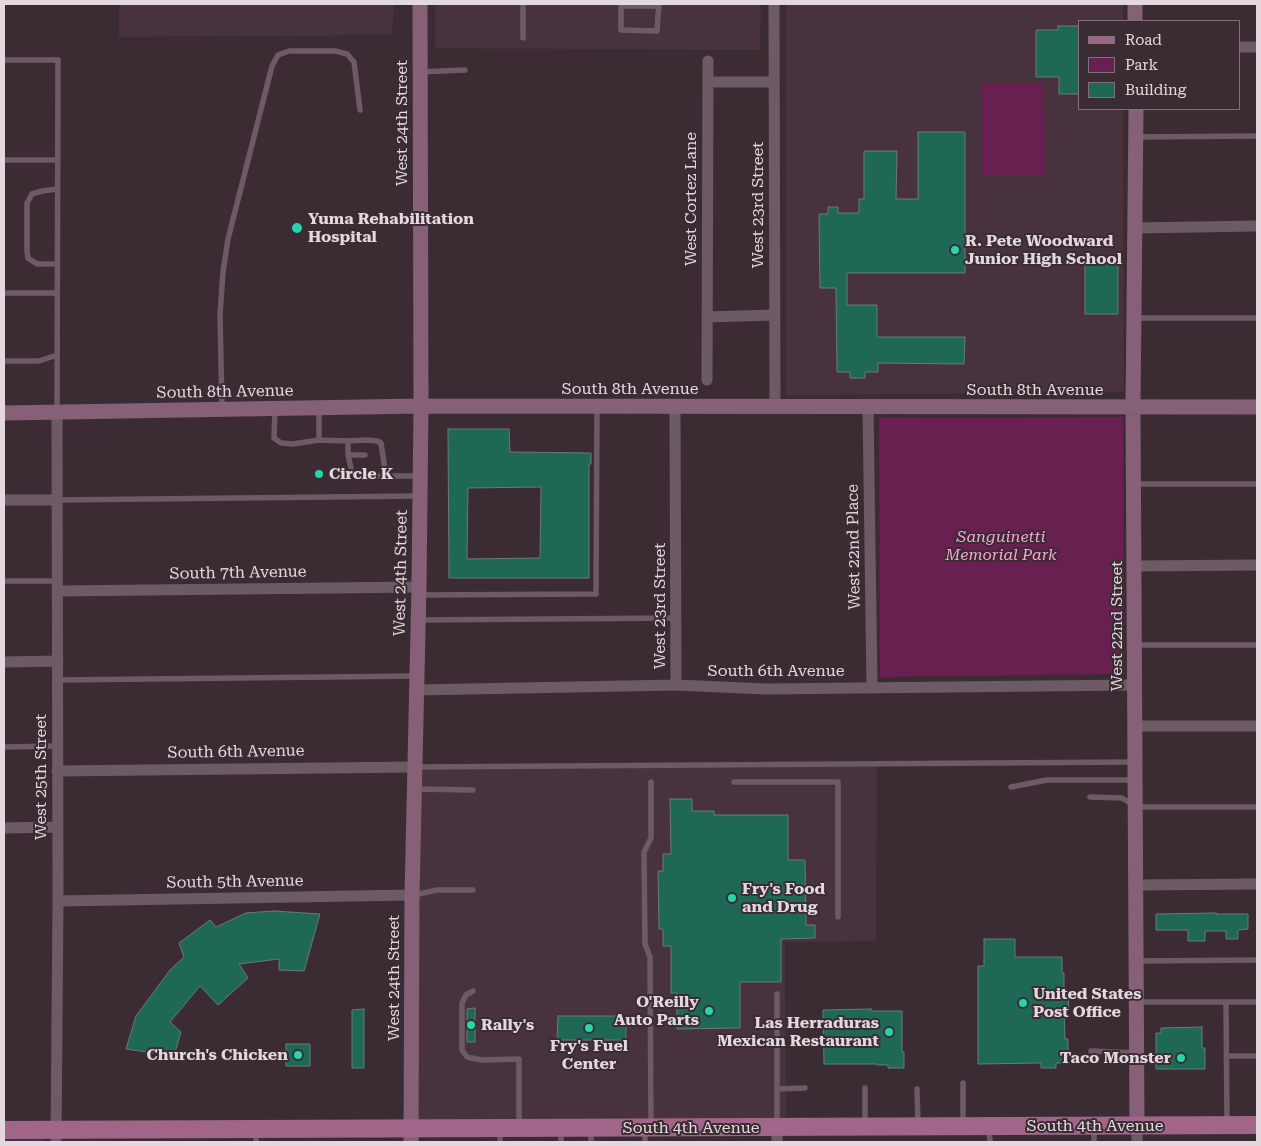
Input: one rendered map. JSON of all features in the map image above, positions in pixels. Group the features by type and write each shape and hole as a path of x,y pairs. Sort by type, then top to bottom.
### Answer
{"main road":[{"name":"South 4th Avenue","path":"4,1130 56,1136 125,1132 256,1135 500,1135 519,1129 561,1135 647,1133 777,1135 865,1127 963,1127 989,1134 1137,1134 1227,1126 1257,1126"}],"street":[{"name":"West 24th Street","path":"411,1135 412,895 421,406 420,4"},
{"name":"West 23rd Street","path":"774,4 775,406"},
{"path":"1135,4 1135,20"},
{"path":"1241,47 1257,48"},
{"name":"West Cortez Lane","path":"707,380 708,61"},
{"path":"708,82 774,82"},
{"name":"West 22nd Street","path":"1136,110 1133,484 1136,726 1137,1134"},
{"path":"1135,228 1257,226"},
{"path":"707,316 774,314"},
{"name":"South 8th Avenue","path":"4,412 421,406 1257,407"},
{"name":"West 23rd Street","path":"675,407 676,686"},
{"name":"West 22nd Place","path":"868,407 872,687"},
{"name":"West 25th Street","path":"56,1136 58,412"},
{"path":"4,500 58,500"},
{"path":"1135,566 1257,565"},
{"name":"South 7th Avenue","path":"58,586 419,591"},
{"path":"4,662 58,661"},
{"name":"South 6th Avenue","path":"417,683 766,689 1134,685"},
{"path":"1136,726 1257,726"},
{"name":"South 6th Avenue","path":"57,770 415,767"},
{"path":"4,828 57,827"},
{"path":"1135,885 1257,884"},
{"name":"South 5th Avenue","path":"58,901 412,895"}],"lane":[{"path":"523,4 523,38"},
{"path":"659,5 657,30 621,30 621,6 659,5"},
{"path":"222,409 220,315 223,272 228,239 272,66 278,56 289,51 335,51 347,54 354,62 360,110"},
{"path":"4,60 58,60 58,412"},
{"path":"420,72 465,70"},
{"path":"1136,137 1257,136"},
{"path":"4,160 58,160"},
{"path":"58,189 32,194 27,203 26,251 28,258 37,264 58,264"},
{"path":"4,293 58,292"},
{"path":"1134,318 1257,318"},
{"path":"4,361 39,361 58,355"},
{"path":"319,407 319,440"},
{"path":"419,591 596,594 596,407"},
{"path":"275,408 274,438 281,443 293,444 319,440 376,441 381,443 386,476"},
{"path":"348,441 348,455 352,473 420,476"},
{"path":"348,455 365,455"},
{"path":"376,455 383,455"},
{"path":"1133,484 1257,484"},
{"path":"58,500 420,496"},
{"path":"4,581 58,586"},
{"path":"418,620 676,618"},
{"path":"1135,645 1257,645"},
{"path":"58,680 417,683"},
{"path":"4,747 57,746"},
{"path":"415,767 1136,762"},
{"path":"1010,787 1047,780 1136,780"},
{"path":"647,1133 650,957 645,944 644,852 651,838 651,782"},
{"path":"734,782 838,782 838,917"},
{"path":"414,789 473,790"},
{"path":"1090,797 1122,798 1136,807 1257,807"},
{"path":"412,895 437,890 473,890"},
{"path":"1136,961 1257,960"},
{"path":"473,991 466,995 462,1003 462,1050 467,1057 481,1060 519,1059 519,1129"},
{"path":"777,994 777,1135"},
{"path":"1136,1002 1257,1002"},
{"path":"1226,1002 1227,1126"},
{"path":"1091,1051 1136,1053"},
{"path":"1226,1056 1257,1056"},
{"path":"963,1083 963,1127"},
{"path":"777,1089 805,1088"},
{"path":"865,1088 865,1127"},
{"path":"917,1088 918,1127"}],"shaded area":[{"path":"119,4 394,4 394,9 392,35 119,37"},
{"path":"435,4 761,4 760,50 435,48"},
{"name":"R. Pete Woodward Junior High School","path":"786,4 1123,4 1123,20 1078,20 1078,110 1123,110 1124,392 786,395"},
{"path":"877,764 876,941 785,942 786,1127 411,1129 415,767"},
{"path":"4,1130 45,1130 45,1142 4,1142"}],"green space":[{"path":"981,83 1044,83 1045,175 981,175"},
{"name":"Sanguinetti Memorial Park","path":"1123,417 1124,674 880,677 879,418"}],"building":[{"path":"1058,26 1078,26 1078,94 1059,94 1059,77 1036,77 1036,30 1058,30"},
{"path":"918,132 965,132 965,273 847,273 847,305 877,305 877,337 965,337 964,364 878,363 878,372 865,372 865,378 850,378 850,372 837,372 836,288 820,288 819,214 828,214 828,207 838,207 838,213 859,213 859,199 864,199 864,151 897,151 896,199 918,199"},
{"path":"1085,264 1118,264 1118,314 1085,314"},
{"path":"448,429 509,429 510,452 591,453 591,464 589,464 589,578 449,578","holes":["541,487 540,558 467,559 468,488"]},
{"name":"Fry's Food and Drug","path":"670,799 692,799 692,811 714,811 714,815 788,815 788,860 805,860 806,925 815,925 815,938 781,939 781,982 740,982 740,1028 677,1029 677,993 671,993 671,946 663,946 663,929 659,929 658,871 663,871 663,854 671,854"},
{"path":"274,911 320,914 304,971 279,970 279,959 239,964 248,978 218,1005 200,986 170,1022 181,1032 174,1056 126,1049 136,1016 170,970 184,957 179,943 210,920 216,927 246,913"},
{"path":"1156,914 1248,914 1248,929 1238,930 1238,939 1226,939 1226,931 1205,931 1205,941 1188,941 1188,930 1156,930"},
{"name":"United States Post Office","path":"984,939 1015,939 1015,957 1062,957 1064,996 1068,996 1069,1010 1064,1010 1065,1039 1068,1039 1068,1053 1064,1053 1064,1063 1056,1063 1056,1068 1041,1068 1041,1063 978,1064 978,966 984,966"},
{"name":"Rally's","path":"475,1008 475,1042 467,1042 467,1009"},
{"path":"364,1009 364,1068 352,1068 352,1010"},
{"path":"871,1009 871,1011 902,1011 904,1068 888,1068 888,1065 877,1064 824,1064 823,1010"},
{"path":"558,1016 626,1016 626,1040 557,1040"},
{"name":"Taco Monster","path":"1202,1027 1205,1069 1156,1069 1156,1033 1161,1033 1161,1028"},
{"name":"Church's Chicken","path":"286,1044 310,1044 310,1066 286,1066"}],"place":[{"name":"Yuma Rehabilitation Hospital","path":"297,228"},
{"name":"R. Pete Woodward Junior High School","path":"955,250"},
{"name":"Circle K","path":"319,474"},
{"name":"Fry's Food and Drug","path":"732,898"},
{"name":"United States Post Office","path":"1023,1003"},
{"name":"O'Reilly Auto Parts","path":"709,1011"},
{"name":"Rally's","path":"471,1025"},
{"name":"Fry's Fuel Center","path":"589,1028"},
{"name":"Las Herraduras Mexican Restaurant","path":"889,1032"},
{"name":"Church's Chicken","path":"298,1055"},
{"name":"Taco Monster","path":"1181,1058"}]}
